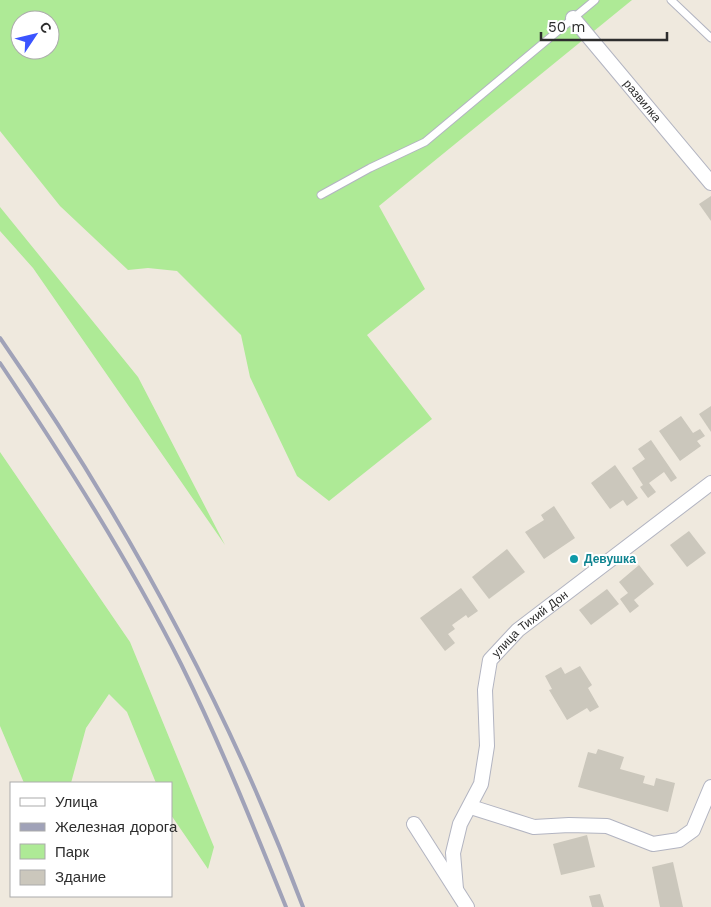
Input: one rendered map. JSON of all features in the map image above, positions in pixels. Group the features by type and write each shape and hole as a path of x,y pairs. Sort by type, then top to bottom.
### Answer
{"street":[{"name":"развилка","path":"573,18 711,183"},
{"name":"улица Тихий Дон","path":"456,888 453,853 460,824 471,807 481,784 487,746 484,690 490,660 518,630 711,483"},
{"path":"471,807 534,827 569,825 607,826 653,844 679,840 693,830 711,787"},
{"path":"414,824 467,907"}],"lane":[{"path":"321,195 370,168 425,142 595,0"},
{"path":"671,0 676,2 711,38"}],"green space":[{"path":"0,0 632,0 379,206 425,289 367,335 432,419 329,501 297,476 250,377 241,335 177,271 148,268 128,270 60,206 0,131"},
{"path":"0,207 138,377 225,545 33,268 0,231"},
{"path":"0,452 130,642 214,847 208,869 172,816 172,782 156,782 127,712 109,694 86,728 71,782 24,782 0,726"}],"building":[{"path":"711,196 711,221 699,204"},
{"path":"711,406 711,432 699,414"},
{"path":"681,416 693,433 700,429 705,436 697,441 701,446 680,461 659,431"},
{"path":"651,440 677,478 671,482 664,472 649,483 656,492 648,498 640,487 643,485 632,468 645,459 638,449"},
{"path":"615,465 638,498 627,506 623,500 610,509 591,483"},
{"path":"554,506 575,538 544,559 525,532 544,520 541,515"},
{"path":"689,531 706,553 687,567 670,545"},
{"path":"507,549 525,572 489,599 472,577"},
{"path":"639,565 654,584 634,600 639,606 630,613 620,599 628,593 619,582"},
{"path":"461,588 478,611 468,618 466,615 452,625 455,629 448,634 455,643 445,651 420,618"},
{"path":"607,589 619,604 591,625 579,610"},
{"path":"580,666 592,685 588,688 599,707 590,712 587,708 567,720 549,690 552,689 545,676 561,667 565,674"},
{"path":"598,749 624,757 620,769 645,776 643,783 654,786 656,778 675,783 668,812 578,787 588,752 596,754"},
{"path":"587,835 595,867 561,875 553,844"},
{"path":"673,862 683,907 660,907 652,867"},
{"path":"600,894 604,907 592,907 589,896"}],"railway":[{"path":"0,338 89,473 169,613 241,758 303,907"},
{"path":"0,363 95,510 161,625 223,754 286,907"}],"place":[{"name":"Девушка","path":"574,559"}]}
